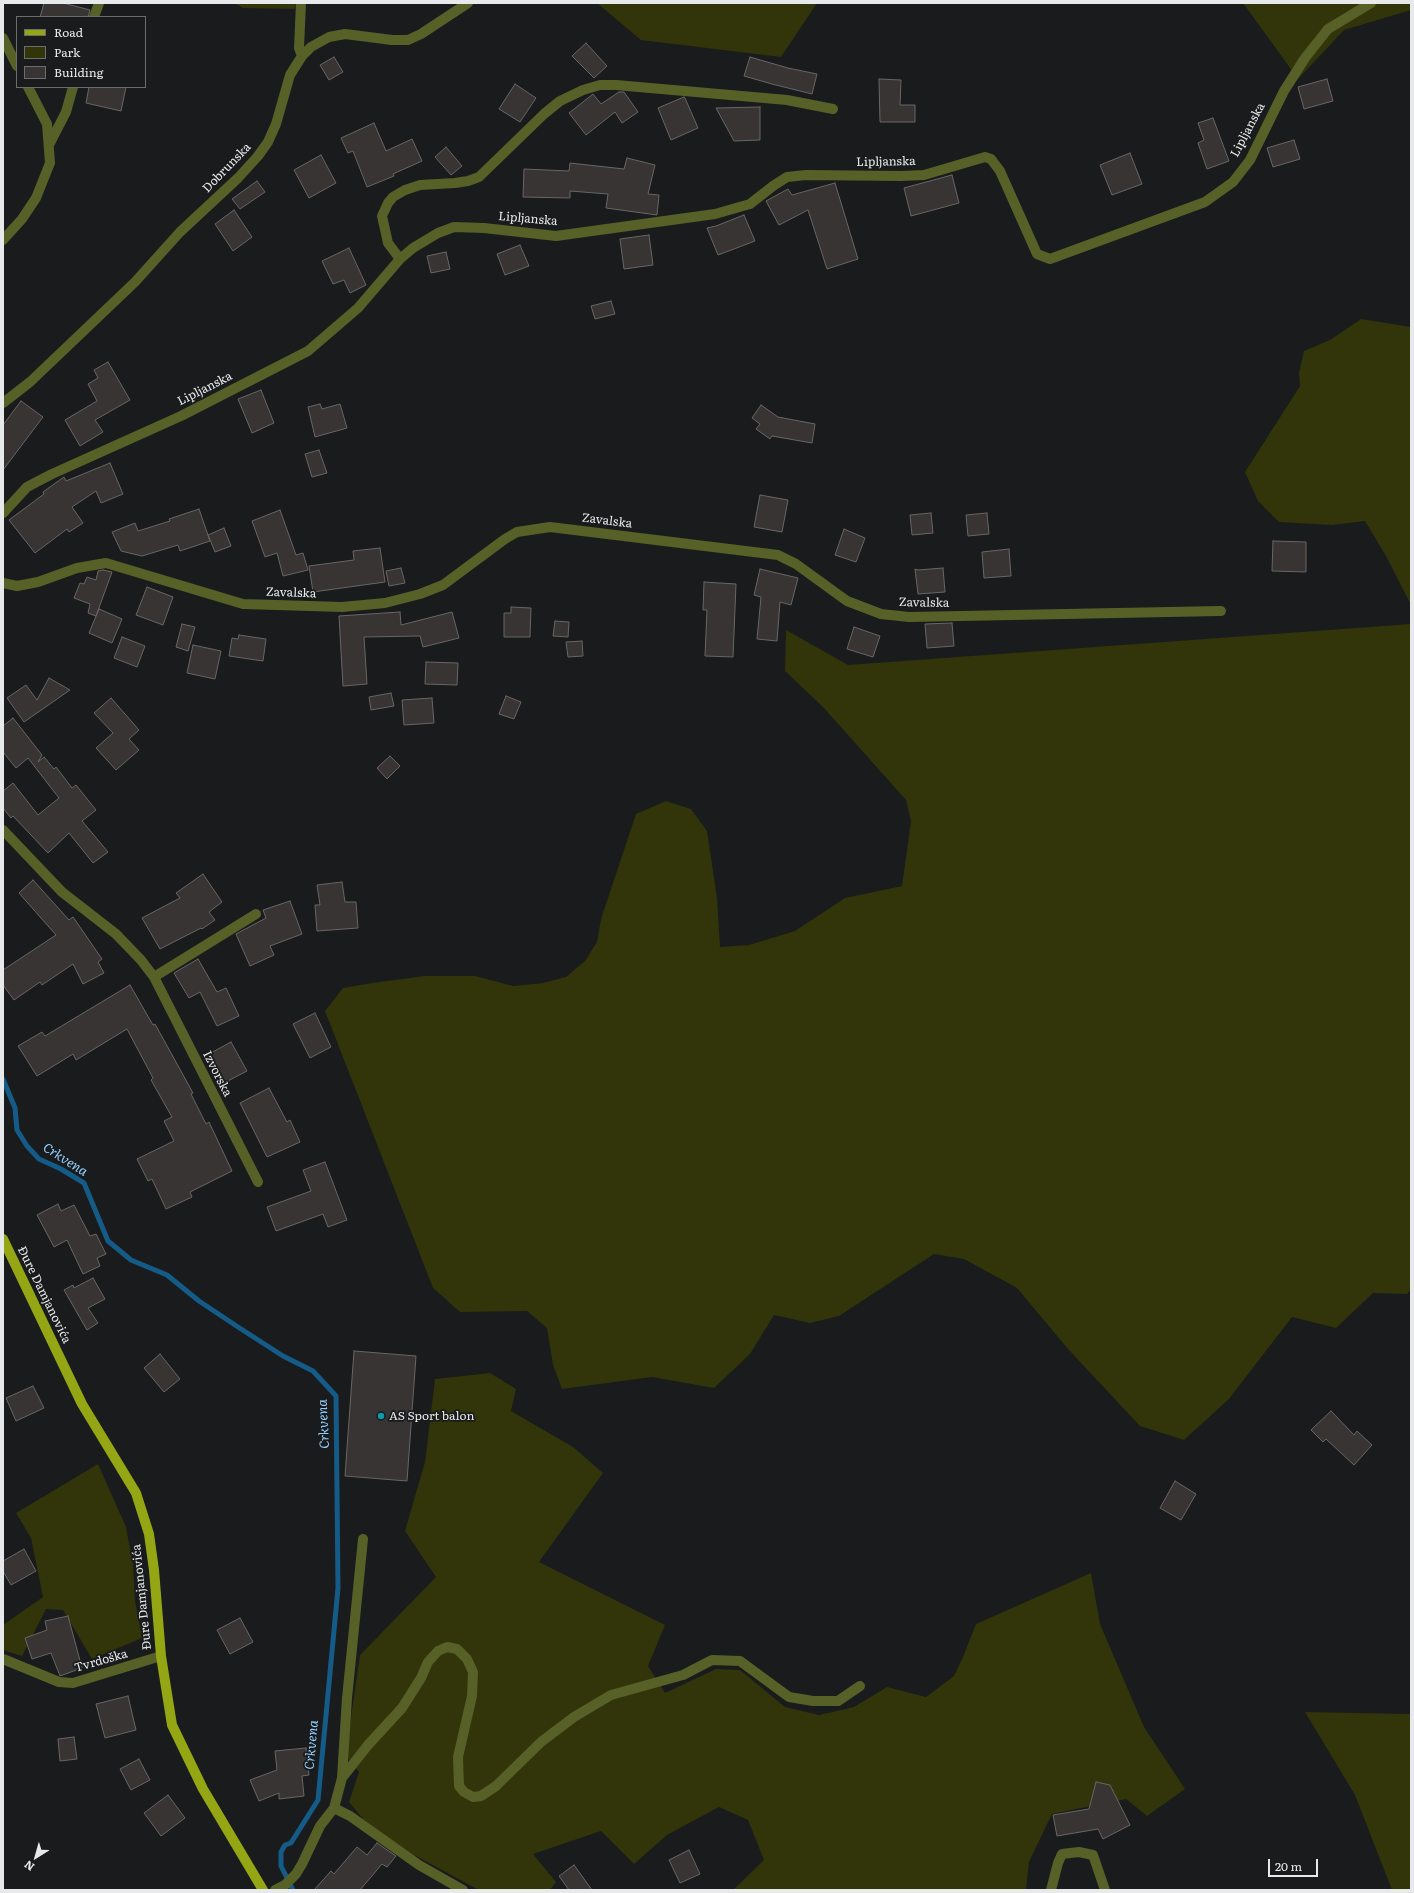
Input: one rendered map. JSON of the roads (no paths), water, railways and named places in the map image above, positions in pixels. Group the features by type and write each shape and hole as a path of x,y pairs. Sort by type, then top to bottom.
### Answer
{"main road":[{"name":"Đure Damjanovića","path":"3,1239 82,1404 136,1493 149,1534 161,1656 172,1725 203,1789 263,1890"}],"street":[{"path":"94,16 99,3"},
{"path":"301,3 299,48 302,56"},
{"name":"Dobrunska","path":"3,403 30,382 135,282 180,232 238,178 258,156 268,142 276,124 290,75 302,56 312,47 329,37 345,34 392,40 408,40 421,34 468,3"},
{"name":"Lipljanska","path":"3,513 27,487 52,474 181,416 308,351 358,308 400,259 413,248 438,233 454,227 484,228 556,236 715,214 750,204 787,177 806,175 924,175 985,157 991,159 1000,171 1037,254 1050,259 1205,202 1233,182 1250,160 1284,90 1305,58 1328,29 1371,3"},
{"path":"3,38 16,64"},
{"path":"400,259 388,244 382,216 393,197 405,190 420,185 455,183 468,181 479,177 544,114 560,101 583,90 600,85 616,85 787,100 832,109"},
{"path":"3,240 22,219 36,198 50,163 47,124 29,88"},
{"path":"49,145 66,112 73,88"},
{"name":"Zavalska","path":"3,584 17,586 38,582 77,568 106,562 243,604 342,607 385,603 420,594 442,585 505,539 517,532 550,527 778,555 796,564 847,601 881,614 909,617 1221,612"},
{"name":"Izvorska","path":"3,830 62,892 121,940 141,960 154,977 258,1182"},
{"path":"154,977 256,914"},
{"path":"275,1890 288,1882 302,1864 320,1826 334,1808 342,1778 347,1698 363,1539"},
{"path":"342,1778 368,1745 402,1708 421,1678 428,1662 438,1651 447,1647 457,1649 467,1659 473,1672 472,1696 458,1757 459,1786 464,1792 473,1797 481,1796 496,1786 541,1742 574,1717 611,1695 683,1675 712,1660 740,1661 789,1697 813,1701 838,1701 860,1686"},
{"name":"Tvrdoška","path":"3,1659 59,1682 73,1683 161,1656"},
{"path":"334,1808 350,1816 419,1865 463,1890"},
{"path":"1051,1890 1062,1854 1079,1852 1093,1855 1105,1890"}],"waterway":[{"name":"Crkvena","path":"3,1079 15,1108 17,1130 27,1146 39,1159 61,1169 84,1183 108,1241 131,1260 167,1275 199,1301 238,1327 283,1356 313,1371 336,1396 338,1588 318,1800 291,1843 285,1845 281,1852 281,1866 293,1890"}],"place":[{"name":"AS Sport balon","path":"381,1416"}]}
